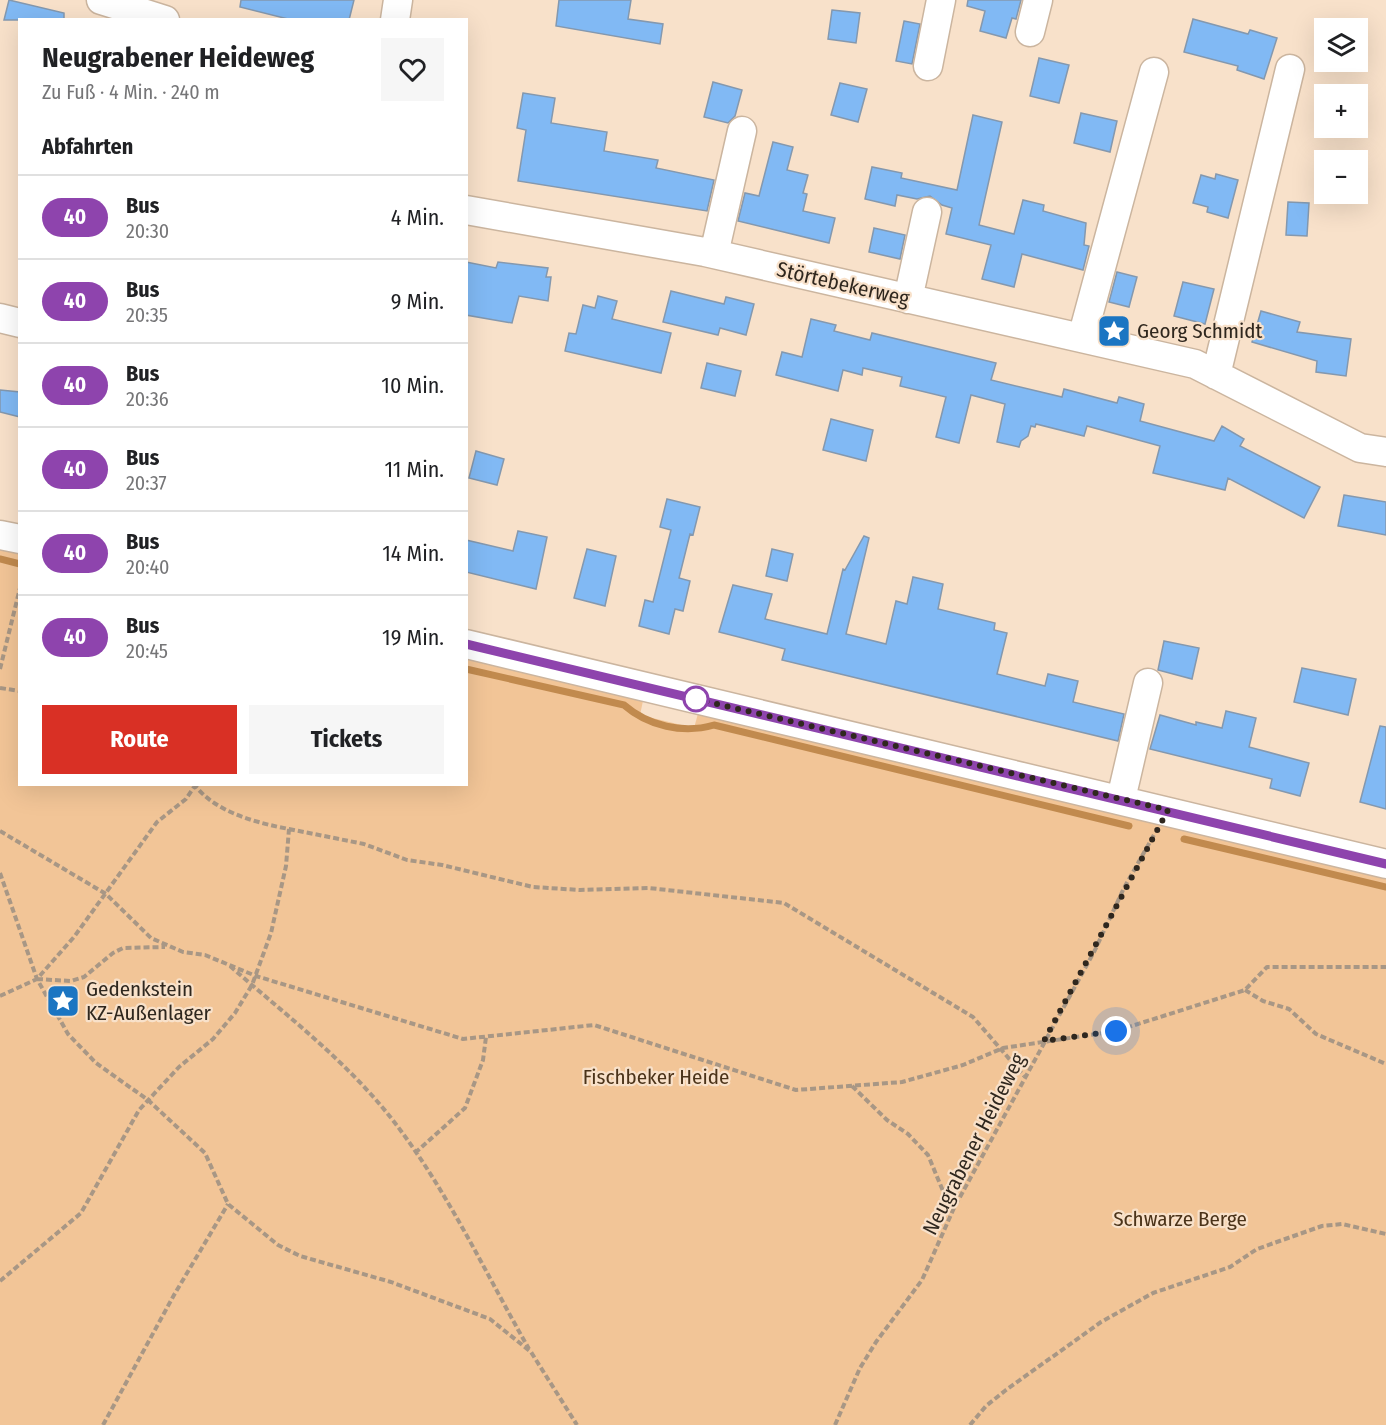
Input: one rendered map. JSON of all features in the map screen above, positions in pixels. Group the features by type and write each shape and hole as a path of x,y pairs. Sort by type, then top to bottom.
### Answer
{"street":[{"path":"101,0 159,18"},
{"path":"395,18 398,0"},
{"path":"928,66 941,0"},
{"path":"1030,32 1038,0"},
{"path":"1216,375 1290,69"},
{"path":"1082,339 1154,72"},
{"path":"714,254 742,131"},
{"name":"Störtebekerweg","path":"468,210 714,254 1195,364 1360,448 1386,452"},
{"path":"908,299 927,212"},
{"path":"0,318 18,322"},
{"path":"0,535 18,539"},
{"path":"468,644 1168,810 1386,864"},
{"path":"1121,799 1148,683"}],"path":[{"path":"0,669 18,596"},
{"path":"0,688 18,691"},
{"path":"0,996 37,979 106,894 157,822 186,799 193,786"},
{"path":"195,786 216,804 260,824 364,844 407,860 442,865 533,887 580,890 650,888 784,903 973,1017 1003,1048 1024,1076"},
{"name":"Neugrabener Heideweg","path":"835,1425 871,1351 922,1280 954,1208 1168,810"},
{"path":"0,1281 81,1213 116,1148 148,1100 179,1067 213,1038 235,1013 256,976 280,900 289,829"},
{"path":"0,831 106,894 151,938 169,948"},
{"path":"0,873 37,979 49,1003 81,1050 148,1100 206,1153 228,1204 278,1245 300,1256 390,1282 490,1319 531,1352"},
{"path":"37,979 71,981 84,977 113,953 123,948 137,945 169,948 225,962 256,976 463,1039 594,1025 795,1090 902,1082 963,1065 1003,1048 1116,1031 1245,990 1267,967 1386,967"},
{"path":"225,962 348,1069 394,1123 436,1184 531,1352 577,1425"},
{"path":"1245,990 1263,1001 1289,1009 1316,1034 1386,1065"},
{"path":"415,1153 465,1108 483,1060 486,1037"},
{"path":"852,1086 887,1120 908,1134 928,1155 948,1203 954,1208"},
{"path":"103,1425 228,1204"},
{"path":"970,1425 986,1406 1006,1390 1101,1322 1153,1293 1230,1267 1257,1249 1322,1226 1342,1224 1386,1234"}],"green space":[{"name":"Schwarze Berge","path":"0,544 18,549 18,786 468,786 468,654 644,696 640,715 694,728 699,710 1386,877 1386,1425 0,1425"}],"building":[{"path":"9,0 64,13 64,18 4,20"},
{"path":"241,0 354,0 350,18 284,18 240,7"},
{"path":"559,0 631,0 628,19 663,24 660,44 556,26"},
{"path":"968,0 1021,0 1016,19 1012,18 1006,38 980,31 985,11 967,6"},
{"path":"832,10 860,13 856,43 828,39"},
{"path":"1193,19 1248,34 1250,30 1277,38 1264,79 1237,70 1238,66 1184,52"},
{"path":"904,21 920,24 912,64 896,61"},
{"path":"1039,58 1069,65 1059,103 1030,96"},
{"path":"713,82 742,90 735,116 728,123 704,117"},
{"path":"840,83 867,89 858,122 831,115"},
{"path":"523,93 555,98 551,123 607,132 604,151 658,160 656,168 714,180 707,211 518,181 526,130 517,128"},
{"path":"1081,113 1117,121 1110,152 1074,143"},
{"path":"973,115 1002,122 979,225 1014,234 1023,200 1044,205 1043,211 1086,223 1084,245 1089,246 1083,270 1022,254 1014,287 982,279 991,245 946,234 952,208 942,205 930,196 917,199 897,195 895,206 865,199 872,167 902,173 901,178 957,190"},
{"path":"773,142 793,147 787,170 808,175 803,193 807,194 803,211 835,218 829,243 738,221 745,193 759,196"},
{"path":"1216,174 1238,180 1228,218 1207,212 1208,207 1193,203 1201,175 1215,179"},
{"path":"1288,202 1309,203 1307,236 1286,235"},
{"path":"874,228 905,235 900,259 869,252"},
{"path":"468,262 496,268 498,262 548,268 546,277 551,277 548,301 519,296 512,323 468,315"},
{"path":"1117,272 1137,277 1129,307 1109,302"},
{"path":"1183,282 1214,289 1205,324 1174,316"},
{"path":"671,291 724,304 726,297 754,304 746,335 720,328 718,335 663,322"},
{"path":"598,296 617,301 612,319 671,333 661,373 565,351 569,333 576,334 583,305 595,308"},
{"path":"1261,311 1300,322 1297,332 1351,339 1346,376 1316,372 1317,361 1252,342"},
{"path":"811,319 836,325 834,331 870,340 872,333 996,363 991,380 1062,397 1064,389 1117,403 1119,397 1144,404 1140,421 1214,441 1222,426 1244,439 1240,446 1320,487 1304,518 1228,478 1225,490 1153,473 1160,446 1087,426 1084,436 1036,424 1035,427 1031,426 1028,436 1021,441 1019,447 997,442 1005,404 971,395 959,443 936,437 946,397 900,386 902,377 863,368 862,375 843,370 838,391 776,375 782,352 802,357"},
{"path":"707,363 741,371 735,396 701,388"},
{"path":"0,390 18,392 18,416 0,412"},
{"path":"831,419 873,430 866,461 823,450"},
{"path":"476,451 504,459 497,485 469,478"},
{"path":"1344,495 1386,502 1386,535 1338,526"},
{"path":"667,499 700,507 693,535 690,534 679,578 690,581 683,611 675,609 669,634 639,626 645,600 653,602 671,530 660,527"},
{"path":"518,531 547,537 536,589 468,572 468,540 513,551"},
{"path":"864,536 869,538 846,634 886,644 896,601 907,604 913,577 943,584 938,609 995,623 994,630 1007,633 997,674 1045,686 1048,674 1078,681 1073,702 1124,714 1118,741 782,660 785,649 719,632 733,585 772,594 765,619 827,634 843,569 845,570"},
{"path":"587,549 616,556 605,606 574,598"},
{"path":"772,549 793,554 787,581 766,576"},
{"path":"1164,641 1199,648 1192,679 1158,670"},
{"path":"1302,668 1356,679 1348,715 1294,702"},
{"path":"1226,711 1256,718 1249,747 1309,763 1300,796 1270,788 1272,779 1150,749 1160,715 1196,725 1196,722 1222,728"},
{"path":"1380,726 1386,727 1386,809 1360,802"}],"waterway":[{"path":"0,559 18,564"},
{"path":"468,669 624,705 644,718 666,726 690,729 714,725 1129,826"},
{"path":"1184,839 1386,887"}],"bus line":[{"name":"40","path":"468,644 1168,810 1386,864"}],"place":[{"name":"Georg Schmidt","path":"1114,331"},
{"name":"Gedenkstein KZ-Außenlager","path":"63,1001"}],"route":[{"path":"696,699 1168,810 1124,888 1095,950 1044,1041 1116,1031"}],"park label":[{"name":"Fischbeker Heide","path":"656,1077"}]}
